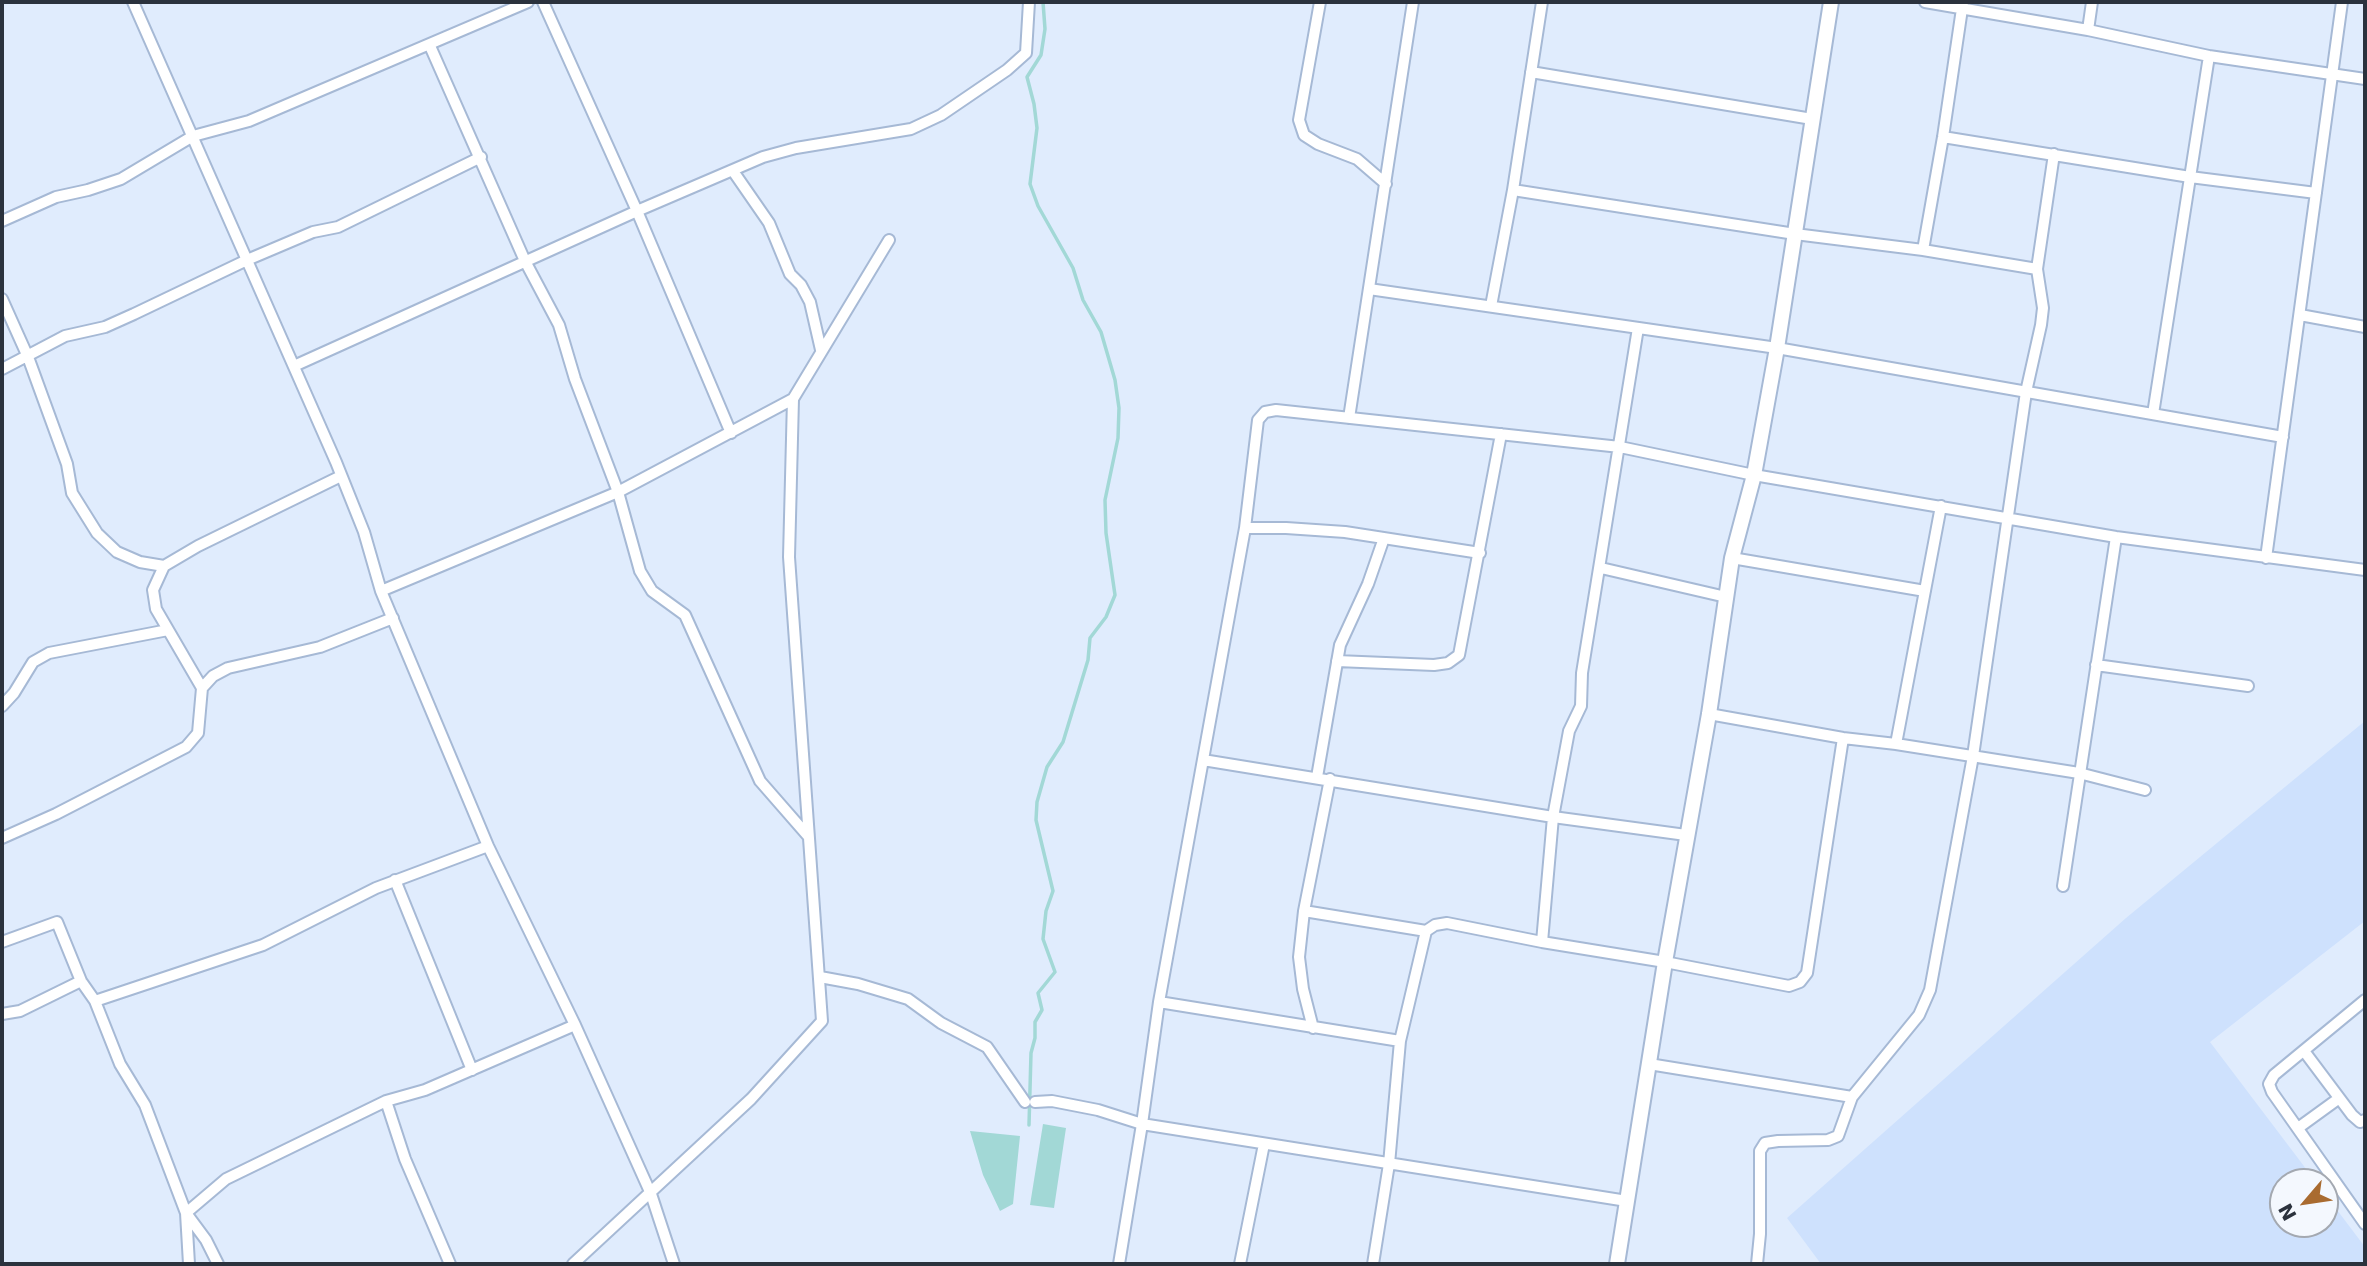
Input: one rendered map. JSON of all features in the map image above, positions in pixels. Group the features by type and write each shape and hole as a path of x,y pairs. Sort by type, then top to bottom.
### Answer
{"street":[{"path":"133,2 194,135 341,476 364,532 381,591 488,846 575,1025 651,1194 674,1264"},
{"path":"2,221 55,197 121,179 194,135 249,121 528,2"},
{"path":"543,2 637,211 730,433"},
{"path":"294,366 763,157 796,148 911,129 941,115 1007,70 1026,53 1029,2"},
{"path":"1320,2 1299,120 1304,135 1318,144 1357,159 1386,184"},
{"path":"1349,418 1413,2"},
{"path":"1491,306 1513,190 1542,2"},
{"path":"1617,1264 1686,835 1710,714 1732,558 1754,475 1777,348 1830,2"},
{"path":"1925,2 1963,4 2209,56 2365,79"},
{"path":"2088,30 2092,2"},
{"path":"2266,558 2342,2"},
{"path":"1923,250 1963,4"},
{"path":"430,46 526,261 559,325 575,379 618,492 640,571 652,591 685,615 760,780 808,836"},
{"path":"2153,414 2209,56"},
{"path":"1531,72 1812,119"},
{"path":"1943,137 2190,177 2316,193"},
{"path":"1757,1264 1760,1234 1760,1151 1765,1143 1838,1136 1852,1097 1919,1014 1930,990 1973,756 2026,393 2042,325 2043,308 2037,269 2054,154"},
{"path":"2,369 65,336 105,327 247,260 313,232 338,227 481,157"},
{"path":"733,171 769,223 790,274 801,285 810,302 821,350"},
{"path":"1513,190 2037,269"},
{"path":"573,1264 751,1099 822,1021 789,557 793,399 888,240"},
{"path":"1369,289 1777,348 2283,437"},
{"path":"2,299 28,357 68,464 72,493 97,533 117,552 140,562 164,566"},
{"path":"2300,314 2365,327"},
{"path":"1542,942 1553,817 1569,731 1581,706 1582,673 1638,328"},
{"path":"381,591 618,492 793,399"},
{"path":"1119,1264 1159,1002 1245,528 1258,420 1265,412 1276,410 1620,447 1754,475 2006,519 2116,537 2365,570"},
{"path":"1337,661 1434,665 1448,663 1459,655 1501,434"},
{"path":"2,838 56,814 186,747 198,733 202,688 156,610 153,590 164,566 198,546 341,476"},
{"path":"1896,744 1941,506"},
{"path":"1245,528 1333,531 1480,553"},
{"path":"2063,886 2116,537"},
{"path":"1317,777 1340,645 1368,584 1384,538"},
{"path":"1732,558 1925,591"},
{"path":"1601,568 1726,597"},
{"path":"202,688 228,668 320,647 393,618"},
{"path":"2,706 14,693 33,662 49,653 168,630"},
{"path":"2096,665 2248,686"},
{"path":"1710,714 1843,738 2079,773 2146,790"},
{"path":"1373,1264 1389,1164 1399,1041 1426,931 1435,925 1447,923 1542,942 1665,961 1789,986 1800,982 1807,973 1843,738"},
{"path":"1203,760 1553,817 1686,835"},
{"path":"1313,1028 1303,989 1299,957 1304,911 1330,779"},
{"path":"95,1000 263,945 395,880 488,846"},
{"path":"395,880 472,1070"},
{"path":"1304,911 1426,931"},
{"path":"2,943 57,922 81,981 95,1000 120,1064 145,1105 186,1213 206,1240 218,1264"},
{"path":"820,977 858,984 908,999 941,1023 987,1047 1030,1102 1052,1101 1098,1110 1142,1124 1627,1200"},
{"path":"2,1014 20,1011 81,981"},
{"path":"2365,1000 2274,1075 2269,1084 2365,1224"},
{"path":"1159,1002 1399,1041"},
{"path":"186,1213 207,1198 226,1179 386,1101 425,1090 575,1025"},
{"path":"2304,1051 2352,1115 2360,1122 2365,1120"},
{"path":"1649,1064 1852,1097"},
{"path":"2298,1128 2338,1099"},
{"path":"386,1101 405,1159 450,1264"},
{"path":"1240,1264 1264,1143"},
{"path":"186,1213 189,1264"}],"shaded area":[{"path":"2365,721 2365,921 2210,1042 2305,1168 2269,1168 2269,1238 2339,1238 2339,1213 2365,1247 2365,1264 1821,1264 1787,1218 2126,918"},
{"path":"1043,1124 1066,1128 1054,1208 1030,1205"},
{"path":"970,1131 1020,1136 1013,1204 1000,1211 983,1175"}],"waterway":[{"path":"1029,1125 1031,1053 1035,1022 1042,1010 1038,993 1055,972 1043,939 1046,911 1053,891 1036,820 1037,802 1047,767 1063,742 1088,660 1090,638 1106,617 1115,595 1106,533 1105,500 1118,438 1119,408 1115,380 1101,332 1083,300 1073,268 1038,206 1030,184 1037,128 1027,77 1041,55 1045,29 1043,2"}]}
